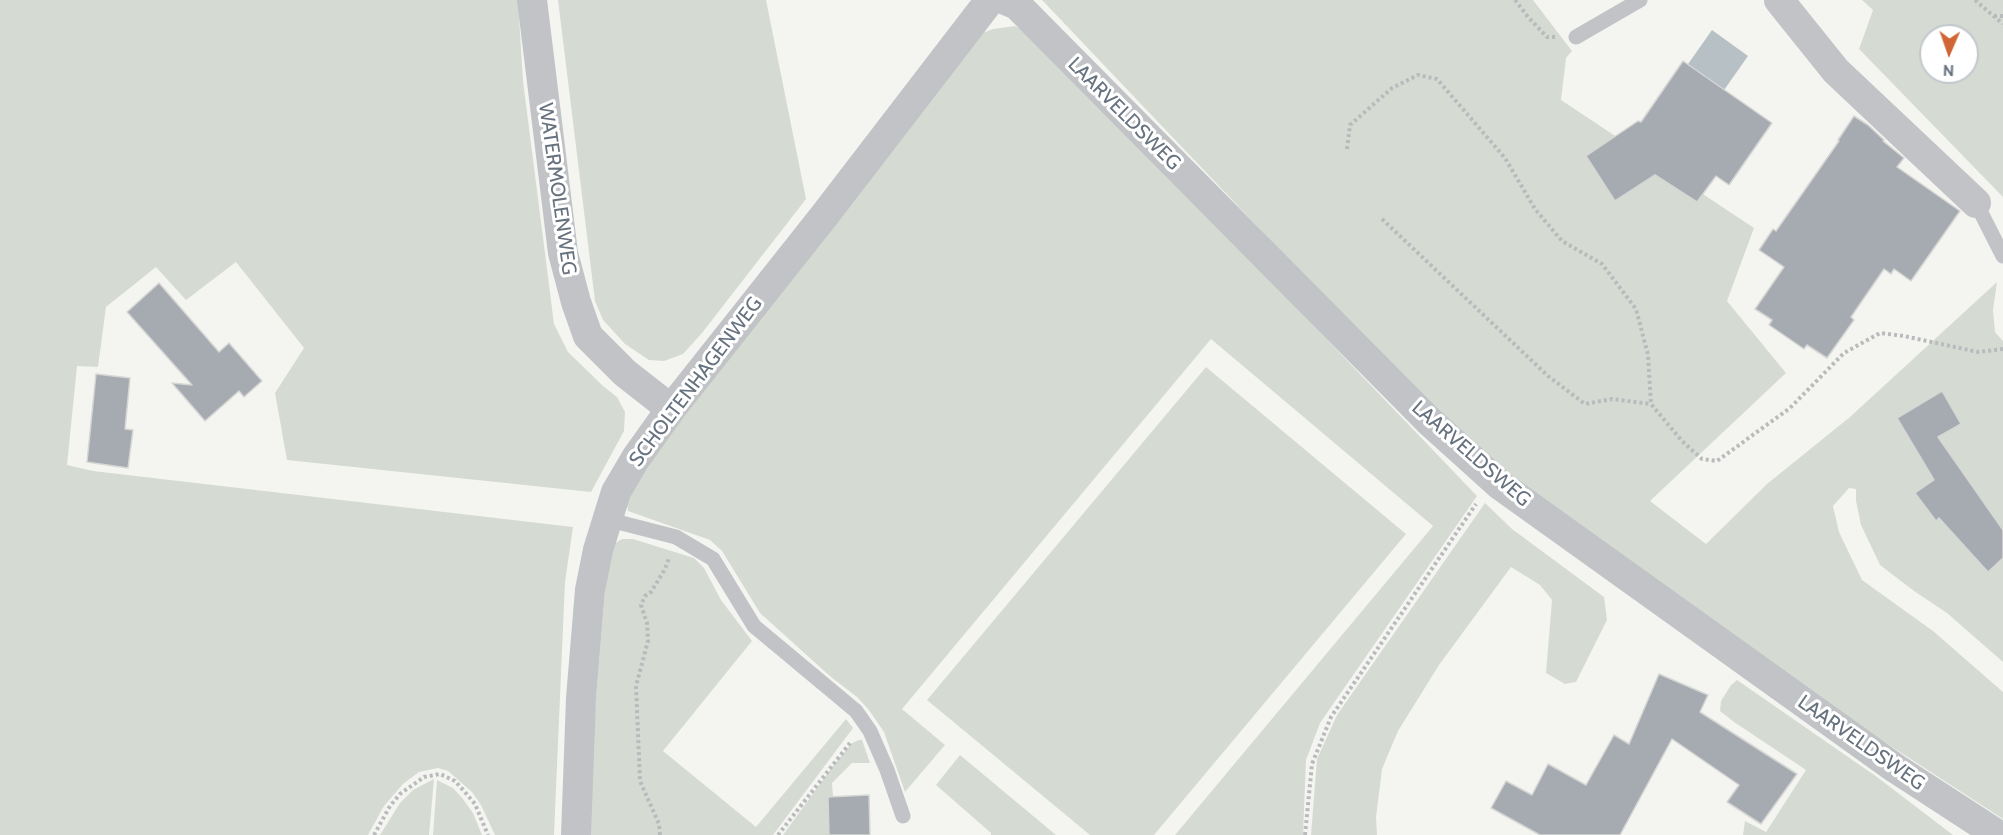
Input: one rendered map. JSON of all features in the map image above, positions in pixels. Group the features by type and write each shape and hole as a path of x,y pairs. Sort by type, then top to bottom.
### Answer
{"street":[{"name":"WATERMOLENWEG","path":"532,0 563,253 576,302 588,336 625,373 671,409"},
{"name":"SCHOLTENHAGENWEG","path":"576,835 581,698 590,590 606,519 616,492 636,458 671,409 824,216 990,0"},
{"name":"LAARVELDSWEG","path":"1005,0 1017,5 1428,420 1493,479 1895,768 1998,835"},
{"path":"1779,0 1836,71 1976,203"}],"lane":[{"path":"1576,36 1640,0"},
{"path":"1976,203 2003,256"},
{"path":"606,519 676,537 713,560 754,626 856,711 865,724 887,770 903,816"}],"path":[{"path":"1515,0 1547,37 1576,36"},
{"path":"1975,0 2003,24"},
{"path":"1993,16 2003,16"},
{"path":"1347,148 1350,125 1392,88 1418,75 1437,79 1505,158 1535,209 1562,241 1602,264 1636,309 1648,355 1651,404 1682,441 1702,459 1717,461 1790,408 1844,353 1880,333 1978,352 2003,349"},
{"path":"1382,219 1548,376 1585,404 1612,399 1651,404"},
{"path":"1305,835 1312,764 1331,717 1493,479"},
{"path":"660,835 659,824 640,781 636,686 648,641 647,623 641,605 645,596 651,592 666,569 676,537"},
{"path":"778,835 865,724"},
{"path":"374,835 390,806 400,794 424,777 440,774 455,781 475,804 488,835"}],"shaded area":[{"path":"0,0 518,0 523,81 554,324 568,352 617,397 625,412 624,431 591,492 287,460 275,393 304,348 236,262 186,300 156,267 106,307 98,367 77,366 67,465 93,471 573,527 565,582 554,835 495,835 481,805 472,792 448,771 438,768 419,772 403,784 384,806 368,835 0,835"},
{"path":"558,0 766,0 806,199 702,333 683,354 664,361 649,360 625,344 603,320 595,301"},
{"path":"1042,0 1533,0 1572,51 1566,58 1561,100 1754,228 1727,301 1786,373 1650,501 1706,544 1767,484 1850,417 1997,282 1993,310 1995,332 2003,341 2003,662 1947,613 1880,565 1861,525 1856,489 1849,488 1833,506 1839,532 1862,580 1933,631 2003,692 2003,819 1809,693 1481,456 1276,246"},
{"path":"1862,0 2003,0 2003,197 1859,49 1873,10"},
{"path":"1015,26 1040,40 1477,496 1320,723 1306,760 1303,835 1175,835 1433,526 1211,339 902,709 945,745 905,792 884,732 869,710 760,613 722,551 710,540 628,511 627,502 681,412 975,36 993,29"},
{"path":"1712,30 1748,56 1698,127 1662,101"},
{"path":"1206,367 1406,534 1154,835 1090,835 927,700"},
{"path":"1485,503 1512,529 1604,597 1607,620 1576,682 1565,684 1546,673 1552,600 1540,585 1511,567 1439,665 1398,731 1382,769 1376,817 1377,835 1311,835 1317,759 1337,715"},
{"path":"622,539 633,539 694,558 704,568 721,600 752,641 663,751 756,827 846,719 853,728 773,835 587,835 606,578 612,545"},
{"path":"1737,680 1877,777 1953,835 1743,835 1745,821 1766,832 1806,770 1720,711 1721,701"},
{"path":"862,740 870,763 852,763 832,783 833,796 828,796 829,835 783,835 833,766 852,743"},
{"path":"960,755 1056,835 991,835 936,785"},
{"path":"434,779 429,835 380,835 400,803 413,790"},
{"path":"437,780 453,788 463,799 473,813 482,835 433,835"}],"building":[{"path":"1683,61 1772,123 1729,185 1716,176 1697,202 1655,175 1615,201 1586,156 1638,121 1641,122"},
{"path":"1854,116 1868,125 1904,158 1897,167 1960,211 1911,281 1894,269 1891,274 1884,269 1851,317 1854,320 1827,358 1807,345 1804,349 1769,325 1772,320 1755,309 1784,267 1759,250 1773,229 1776,231"},
{"path":"159,283 219,352 229,343 262,381 244,397 239,391 205,421 172,383 192,385 127,312"},
{"path":"96,374 130,378 125,429 133,430 128,468 87,462"},
{"path":"1942,391 1961,424 1938,437 2003,530 2003,558 1988,572 1939,518 1936,521 1915,493 1934,480 1897,418"},
{"path":"1659,674 1708,695 1700,712 1797,774 1761,824 1727,802 1739,785 1672,739 1620,835 1540,835 1491,808 1506,781 1532,795 1548,764 1586,785 1614,735 1629,744"},
{"path":"869,795 870,835 829,835 828,797"}]}
